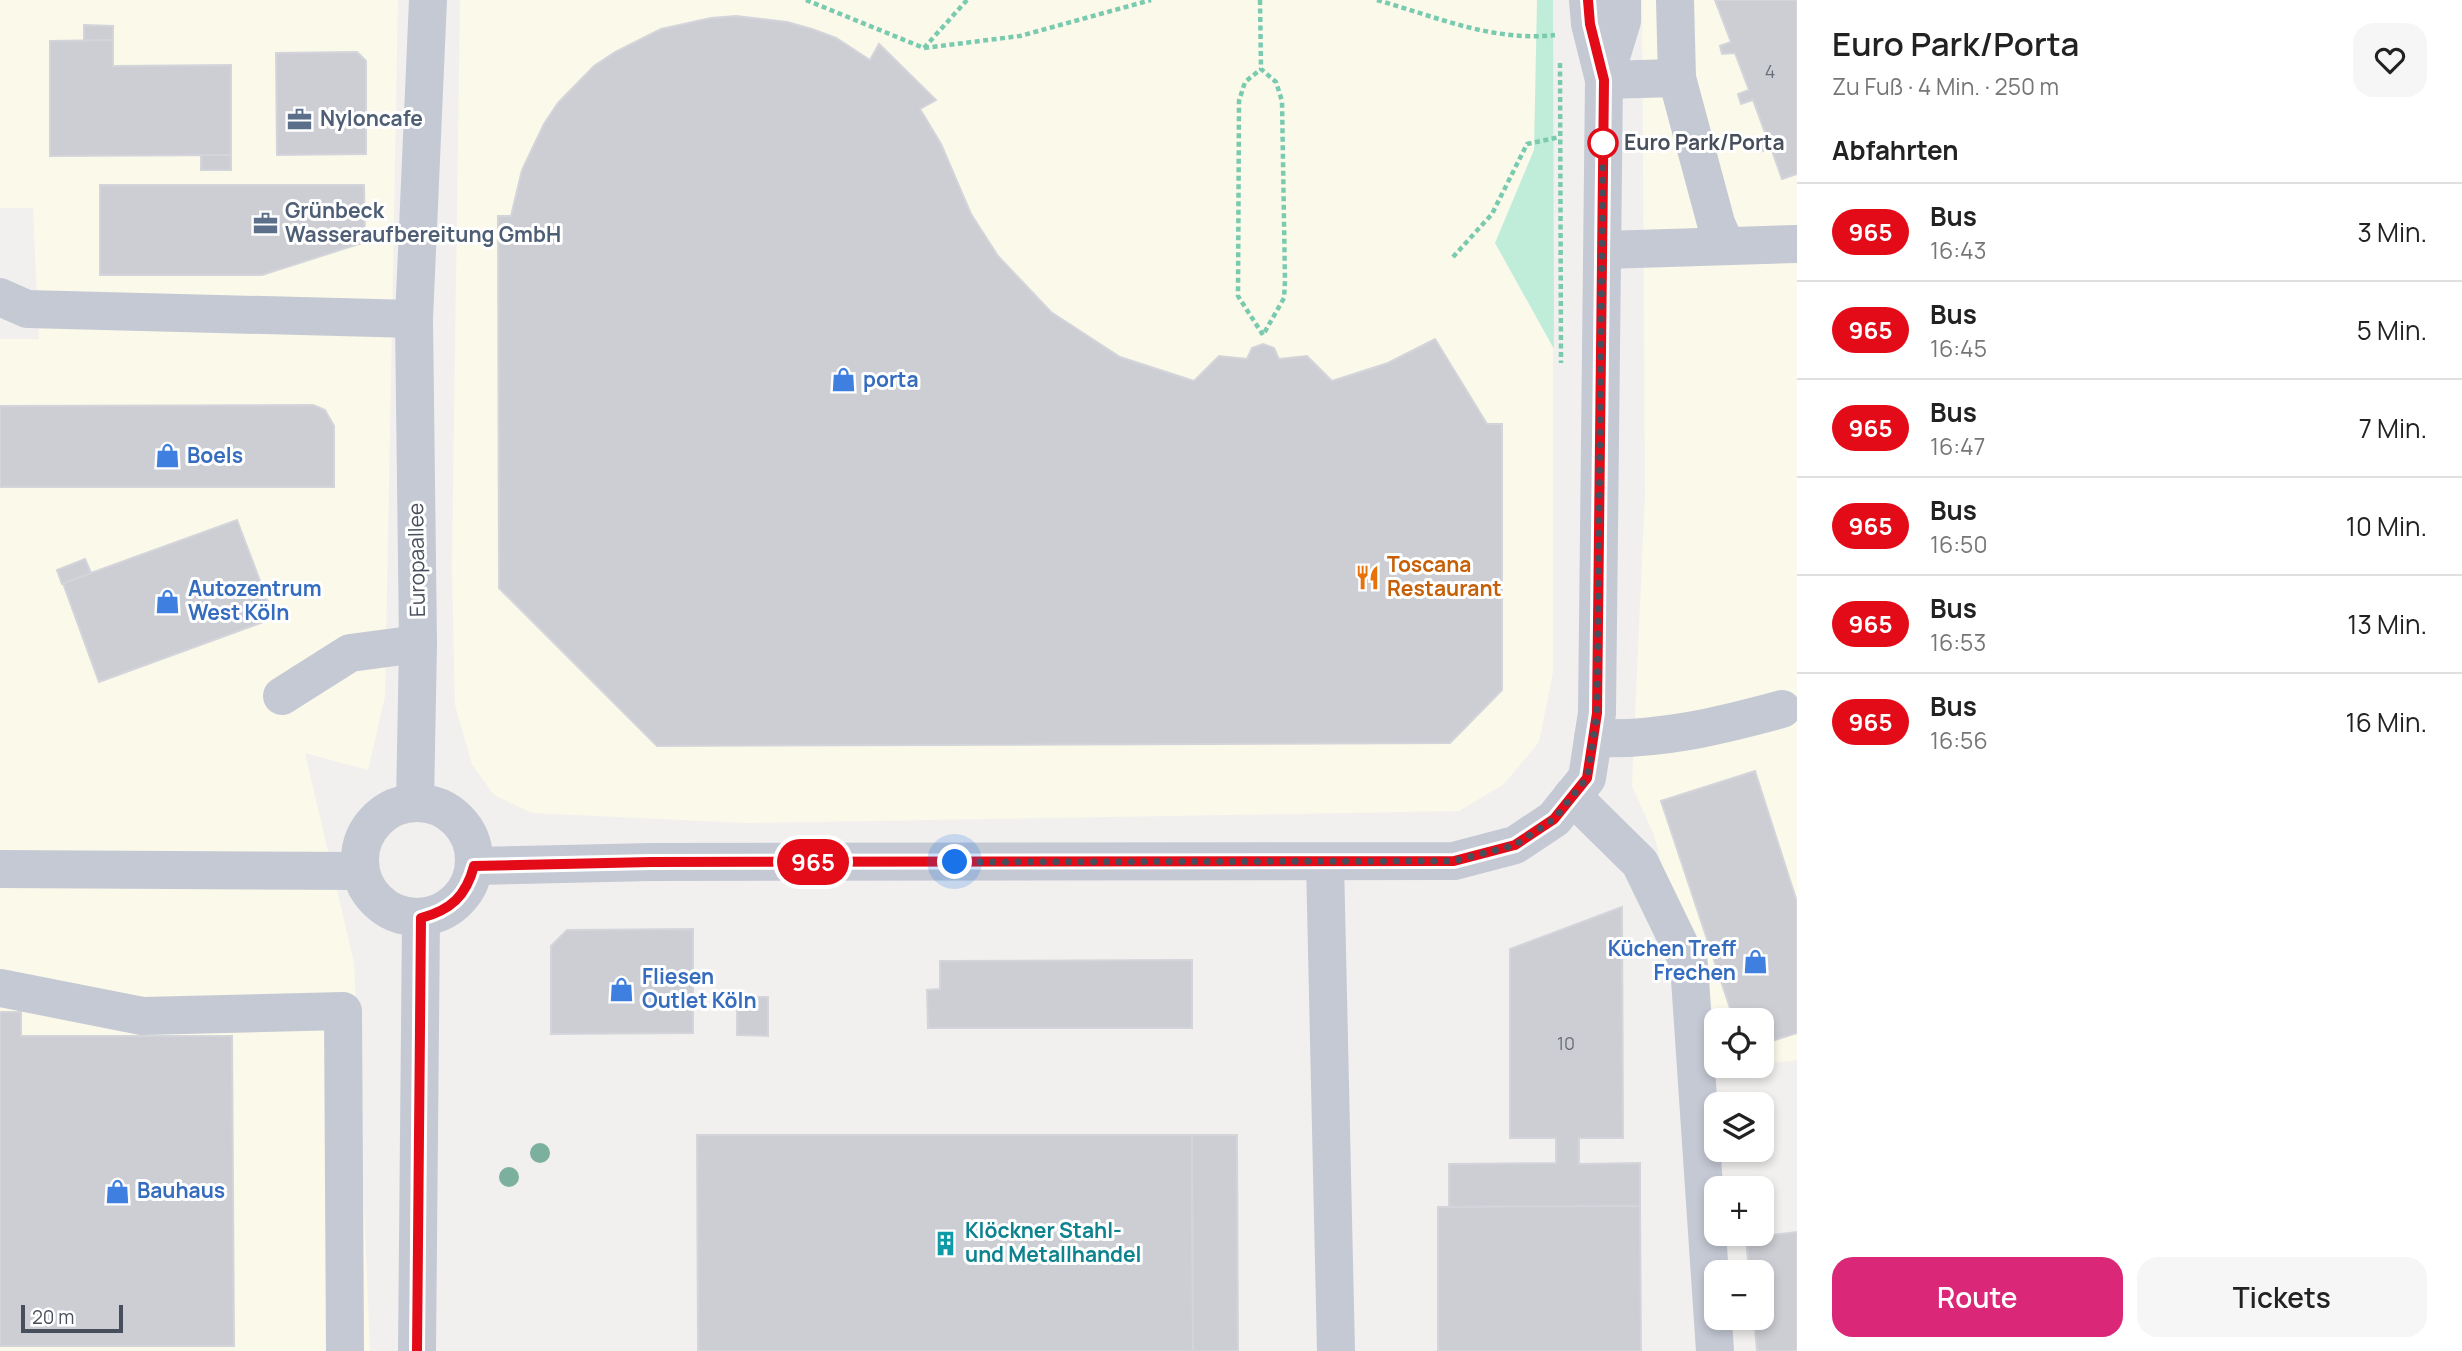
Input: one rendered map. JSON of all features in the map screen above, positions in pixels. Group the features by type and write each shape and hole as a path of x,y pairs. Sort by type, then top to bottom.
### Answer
{"street":[{"name":"Europaallee","path":"415,802 418,645 414,319 428,0"},
{"path":"474,866 651,862 1454,861 1515,845 1554,819 1587,778 1597,713 1604,80 1590,24 1588,0"},
{"path":"1604,80 1622,21 1622,0"},
{"path":"1675,0 1677,78 1716,222 1726,247"},
{"path":"1604,80 1677,78"},
{"path":"1604,250 1797,244"},
{"path":"0,296 27,309 414,319"},
{"path":"282,696 350,653 418,645"},
{"path":"1593,738 1634,740 1699,731 1782,709"},
{"path":"1572,796 1640,863 1689,964 1714,1351"},
{"path":"415,802 431,804 459,820 474,850 474,866 469,885 457,902 440,913 421,918 400,915 381,906 368,891 360,871 359,851 372,825 395,806 415,802"},
{"path":"1325,862 1336,1351"},
{"path":"0,869 360,871"},
{"path":"418,1351 421,918"},
{"path":"0,988 142,1016 343,1011 345,1351"}],"path":[{"path":"806,0 923,48 1020,36 1151,0"},
{"path":"923,48 967,0"},
{"path":"1261,0 1261,69 1276,82 1282,101 1285,281 1284,298 1263,335 1238,296 1239,101 1245,82 1261,69"},
{"path":"1377,0 1487,33 1524,38 1560,34 1560,47"},
{"path":"1560,60 1561,365"},
{"path":"1453,257 1492,214 1527,144 1560,137"}],"shaded area":[{"path":"0,0 398,0 385,696 368,770 305,753 354,963 370,1351 0,1351 0,339 39,339 33,208 0,208"},
{"path":"460,0 1553,0 1553,672 1539,742 1504,784 1459,811 746,823 532,813 494,795 472,764 455,705 452,569"},
{"path":"1642,0 1797,0 1797,1060 1774,1063 1774,1008 1704,1008 1704,1024 1654,835 1632,786 1645,494"}],"green space":[{"path":"1537,0 1553,0 1554,349 1495,243 1534,150"}],"building":[{"path":"1715,0 1797,0 1797,174 1782,179 1771,148 1759,152 1756,142 1767,138 1753,100 1741,104 1738,94 1749,90 1735,53 1722,54 1720,46 1731,42"},
{"name":"porta","path":"736,16 787,22 812,29 836,38 870,60 879,44 936,100 920,109 941,144 971,214 998,256 1051,312 1120,357 1194,381 1219,356 1247,359 1252,348 1263,344 1274,348 1279,359 1307,356 1332,381 1388,363 1435,339 1487,424 1502,424 1502,690 1450,743 657,746 499,588 498,216 511,216 522,170 544,124 558,103 594,66 615,52 661,29 711,18"},
{"path":"84,25 113,26 113,40 84,41"},
{"path":"113,40 113,66 231,65 231,155 50,156 50,41"},
{"path":"357,52 366,61 366,154 277,155 276,53"},
{"path":"201,155 231,155 231,170 201,170"},
{"path":"100,185 364,185 365,242 262,275 100,275"},
{"name":"Boels","path":"313,405 325,410 334,426 334,487 0,487 0,406"},
{"name":"Autozentrum West Köln","path":"237,520 274,618 99,682 63,583"},
{"path":"85,559 91,573 62,584 57,570"},
{"name":"Küchen Treff Frechen","path":"1755,771 1797,902 1797,1033 1774,1040 1774,1008 1730,1008 1661,801"},
{"path":"1622,907 1623,1138 1579,1138 1579,1164 1640,1163 1640,1206 1449,1207 1449,1164 1556,1163 1556,1138 1510,1138 1510,949"},
{"name":"Fliesen Outlet Köln","path":"693,929 693,1033 551,1034 551,946 567,930"},
{"path":"1192,960 1192,1028 928,1028 927,990 940,989 940,961"},
{"path":"737,997 768,997 768,1036 737,1035"},
{"name":"Bauhaus","path":"0,1012 21,1012 21,1036 232,1036 234,1346 0,1346"},
{"name":"Klöckner Stahl- und Metallhandel","path":"697,1135 1192,1135 1193,1351 698,1351"},
{"path":"1192,1135 1237,1135 1238,1351 1193,1351"},
{"path":"1640,1206 1641,1351 1438,1351 1438,1207"},
{"path":"1797,1232 1797,1351 1757,1351 1755,1330 1774,1330 1774,1260 1748,1260 1747,1246 1774,1246 1774,1235"}],"bus line":[{"name":"965","path":"417,1351 421,918 440,913 457,902 469,885 474,866 651,862 1454,861 1515,845 1554,819 1587,778 1597,713 1604,80 1590,24 1588,0"}],"place":[{"name":"Nyloncafe","path":"300,119"},
{"name":"Euro Park/Porta","path":"1603,143"},
{"name":"Grünbeck Wasseraufbereitung GmbH","path":"265,223"},
{"name":"porta","path":"843,380"},
{"name":"Boels","path":"167,456"},
{"name":"Toscana Restaurant","path":"1367,577"},
{"name":"Autozentrum West Köln","path":"168,601"},
{"name":"Küchen Treff Frechen","path":"1756,961"},
{"name":"Fliesen Outlet Köln","path":"622,989"},
{"name":"Bauhaus","path":"117,1191"},
{"name":"Klöckner Stahl- und Metallhandel","path":"945,1243"}],"route":[{"path":"955,862 1454,861 1515,845 1554,819 1587,778 1597,713 1604,250 1603,143"}]}
